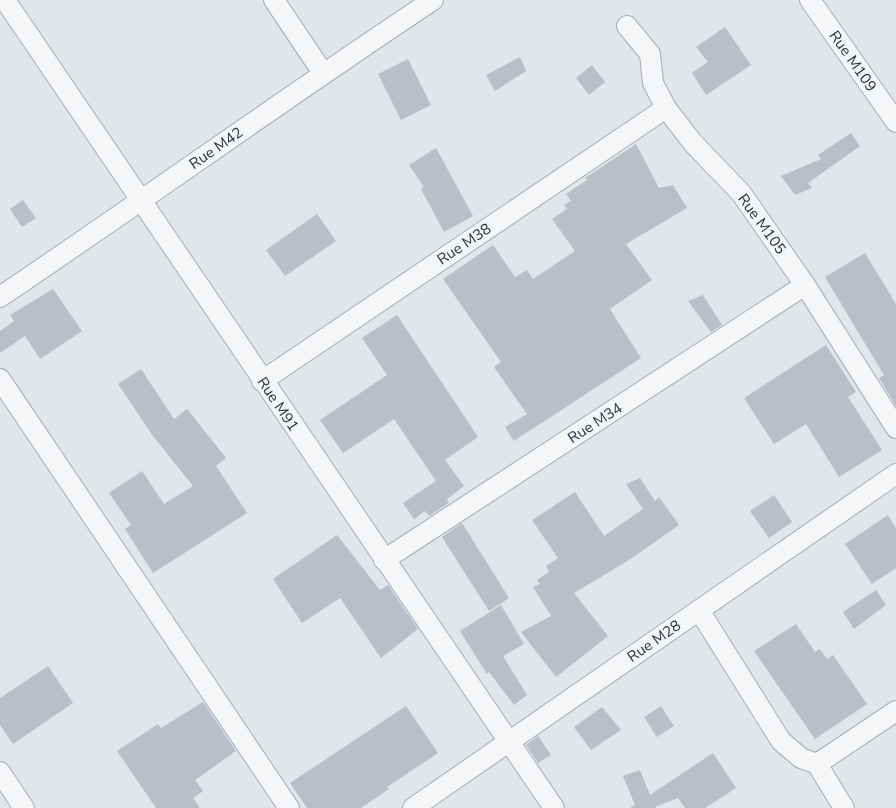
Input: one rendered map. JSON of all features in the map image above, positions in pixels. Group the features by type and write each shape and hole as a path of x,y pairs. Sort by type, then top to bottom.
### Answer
{"street":[{"path":"274,0 323,73"},
{"name":"Rue M42","path":"0,297 323,73 433,0"},
{"name":"Rue M109","path":"810,0 896,122"},
{"name":"Rue M91","path":"4,4 141,201 554,808"},
{"name":"Rue M105","path":"627,26 650,54 653,83 666,108 693,143 741,193 806,285 896,428"},
{"name":"Rue M38","path":"262,381 666,108"},
{"name":"Rue M34","path":"384,560 806,285"},
{"path":"0,379 289,808"},
{"name":"Rue M28","path":"413,808 896,474"},
{"path":"699,610 781,741 801,758 817,764 843,808"},
{"path":"817,764 896,711"},
{"path":"0,772 24,808"}],"building":[{"path":"725,27 751,65 706,95 692,73 708,62 696,47"},
{"path":"520,57 526,71 495,91 486,75"},
{"path":"408,59 431,105 401,120 378,74"},
{"path":"592,65 605,82 589,95 576,78"},
{"path":"851,133 860,146 808,183 812,188 795,195 781,176 821,159 818,155"},
{"path":"636,144 659,188 673,185 687,208 626,244 652,280 610,309 641,358 514,441 505,427 527,414 494,367 501,362 443,279 493,245 515,277 527,270 533,279 575,251 552,219 567,209 564,205 571,201 566,194 587,180 585,178"},
{"path":"436,148 473,216 444,232 421,189 424,187 409,165"},
{"path":"23,200 36,218 22,227 10,209"},
{"path":"317,214 336,241 285,276 266,250"},
{"path":"865,253 896,304 896,406 879,378 884,375 825,277"},
{"path":"53,289 82,331 40,359 25,336 0,353 0,331 14,321 10,315"},
{"path":"703,295 722,325 711,332 688,301"},
{"path":"397,315 478,437 445,460 464,486 447,499 449,503 429,516 425,511 414,519 403,503 436,481 394,419 343,453 320,420 387,375 362,338"},
{"path":"826,345 856,392 848,397 882,450 839,477 806,424 774,444 744,398"},
{"path":"141,369 174,419 187,409 226,458 216,466 247,513 153,573 125,529 131,525 109,493 142,471 164,504 193,486 153,436 118,384"},
{"path":"640,478 655,501 659,497 679,525 629,560 574,593 608,636 556,677 521,632 551,616 533,587 540,584 537,580 549,572 546,566 558,558 532,520 575,492 604,536 643,509 626,484"},
{"path":"774,495 792,522 769,538 750,511"},
{"path":"888,515 896,528 896,568 872,584 845,544"},
{"path":"462,523 509,598 489,611 442,537"},
{"path":"337,535 380,590 388,585 418,629 381,658 340,598 302,623 273,579"},
{"path":"876,590 886,605 854,629 843,612"},
{"path":"501,605 524,644 503,656 527,695 514,705 489,672 487,674 460,631"},
{"path":"796,624 815,652 820,649 827,659 833,655 867,704 815,739 754,651"},
{"path":"48,666 73,703 13,744 0,725 0,698"},
{"path":"203,702 236,751 195,780 203,791 193,798 200,808 156,808 117,751 158,724 161,728"},
{"path":"406,706 438,753 387,787 389,789 361,808 307,808 290,783"},
{"path":"661,706 674,726 657,737 644,717"},
{"path":"602,707 621,730 591,750 574,727"},
{"path":"538,736 551,755 538,763 526,745"},
{"path":"713,753 736,788 705,808 685,808 678,798 656,808 630,808 635,805 623,776 640,770 650,795"}]}
